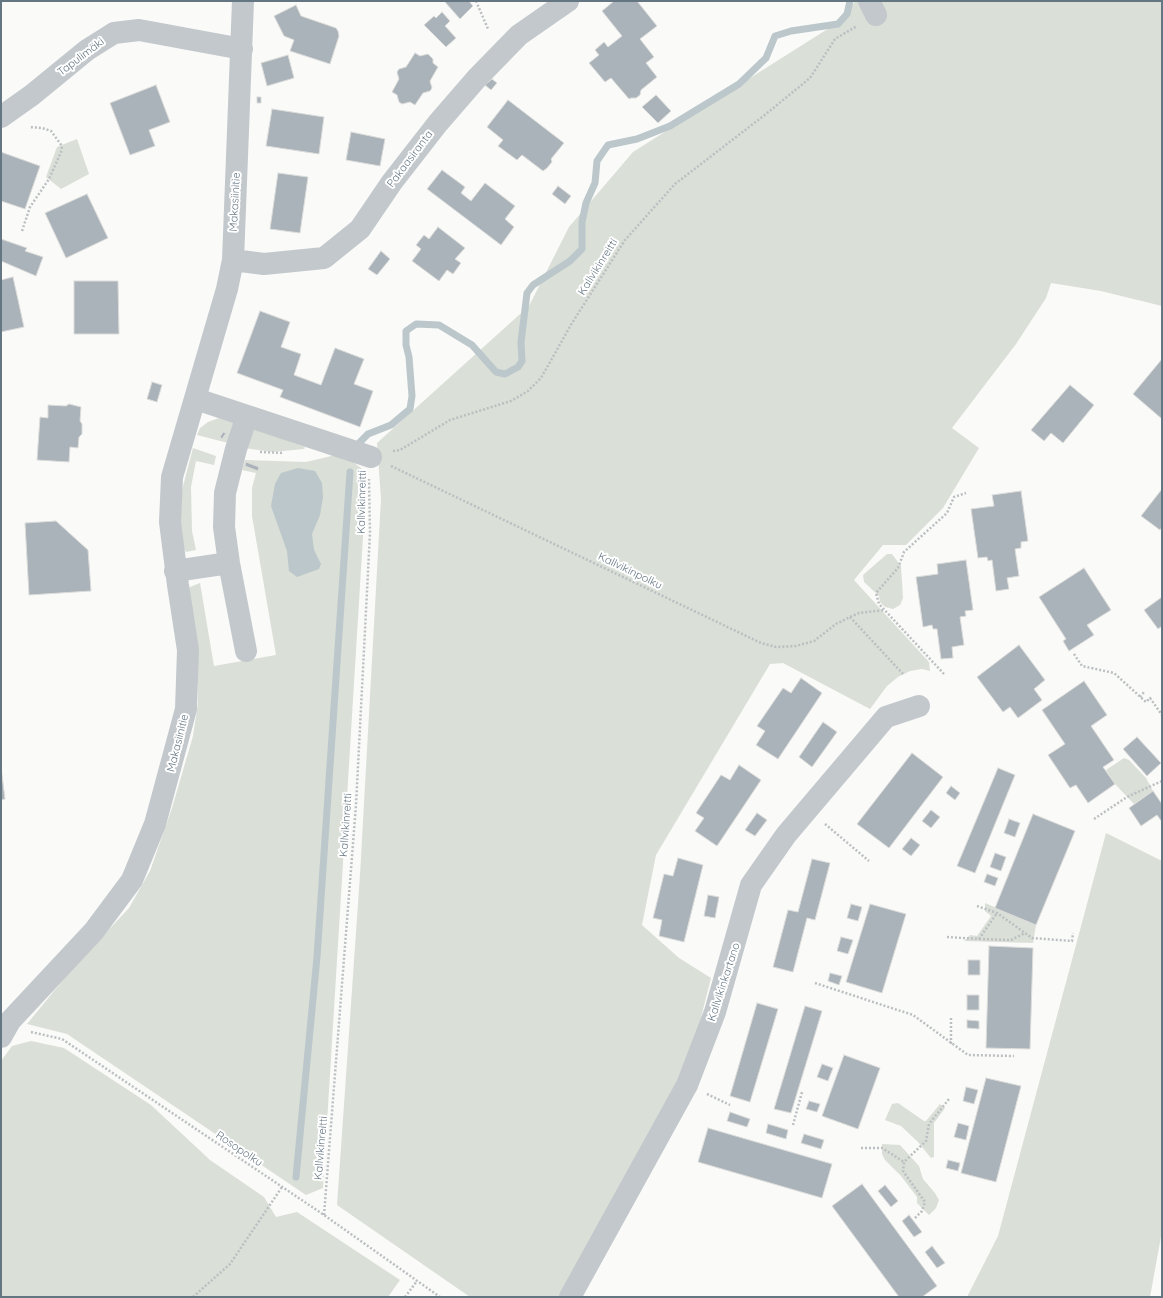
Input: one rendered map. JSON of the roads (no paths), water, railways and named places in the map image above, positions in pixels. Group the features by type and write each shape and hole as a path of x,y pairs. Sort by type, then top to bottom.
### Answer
{"street":[{"name":"Makasiinitie","path":"1,1037 10,1021 94,931 132,880 155,824 174,759 186,709 188,650 170,522 172,477 227,289 233,260 243,1"},
{"name":"Pakaasiranta","path":"233,260 264,264 324,258 360,229 392,182 433,129 477,78 520,35 568,1"},
{"name":"Tapulimäki","path":"1,116 32,95 87,50 114,33 139,30 242,49"},
{"path":"196,399 371,457"},
{"path":"246,651 228,563 224,526 226,493 236,449 247,416"},
{"path":"176,571 228,563"},
{"name":"Kallvikinkartano","path":"570,1297 687,1085 715,1012 752,885 786,835 886,717 919,706"}],"waterway":[{"path":"360,442 368,434 391,425 410,409 412,396 409,357 406,345 406,331 416,324 439,325 472,345 496,372 505,374 518,367 522,361 521,342 527,293 533,285 570,261 582,249 582,222 586,203 595,183 597,161 608,145 637,139 670,126 739,84 766,58 775,36 791,31 838,24 847,14 850,1"},
{"path":"296,1177 317,957 350,472"}]}
